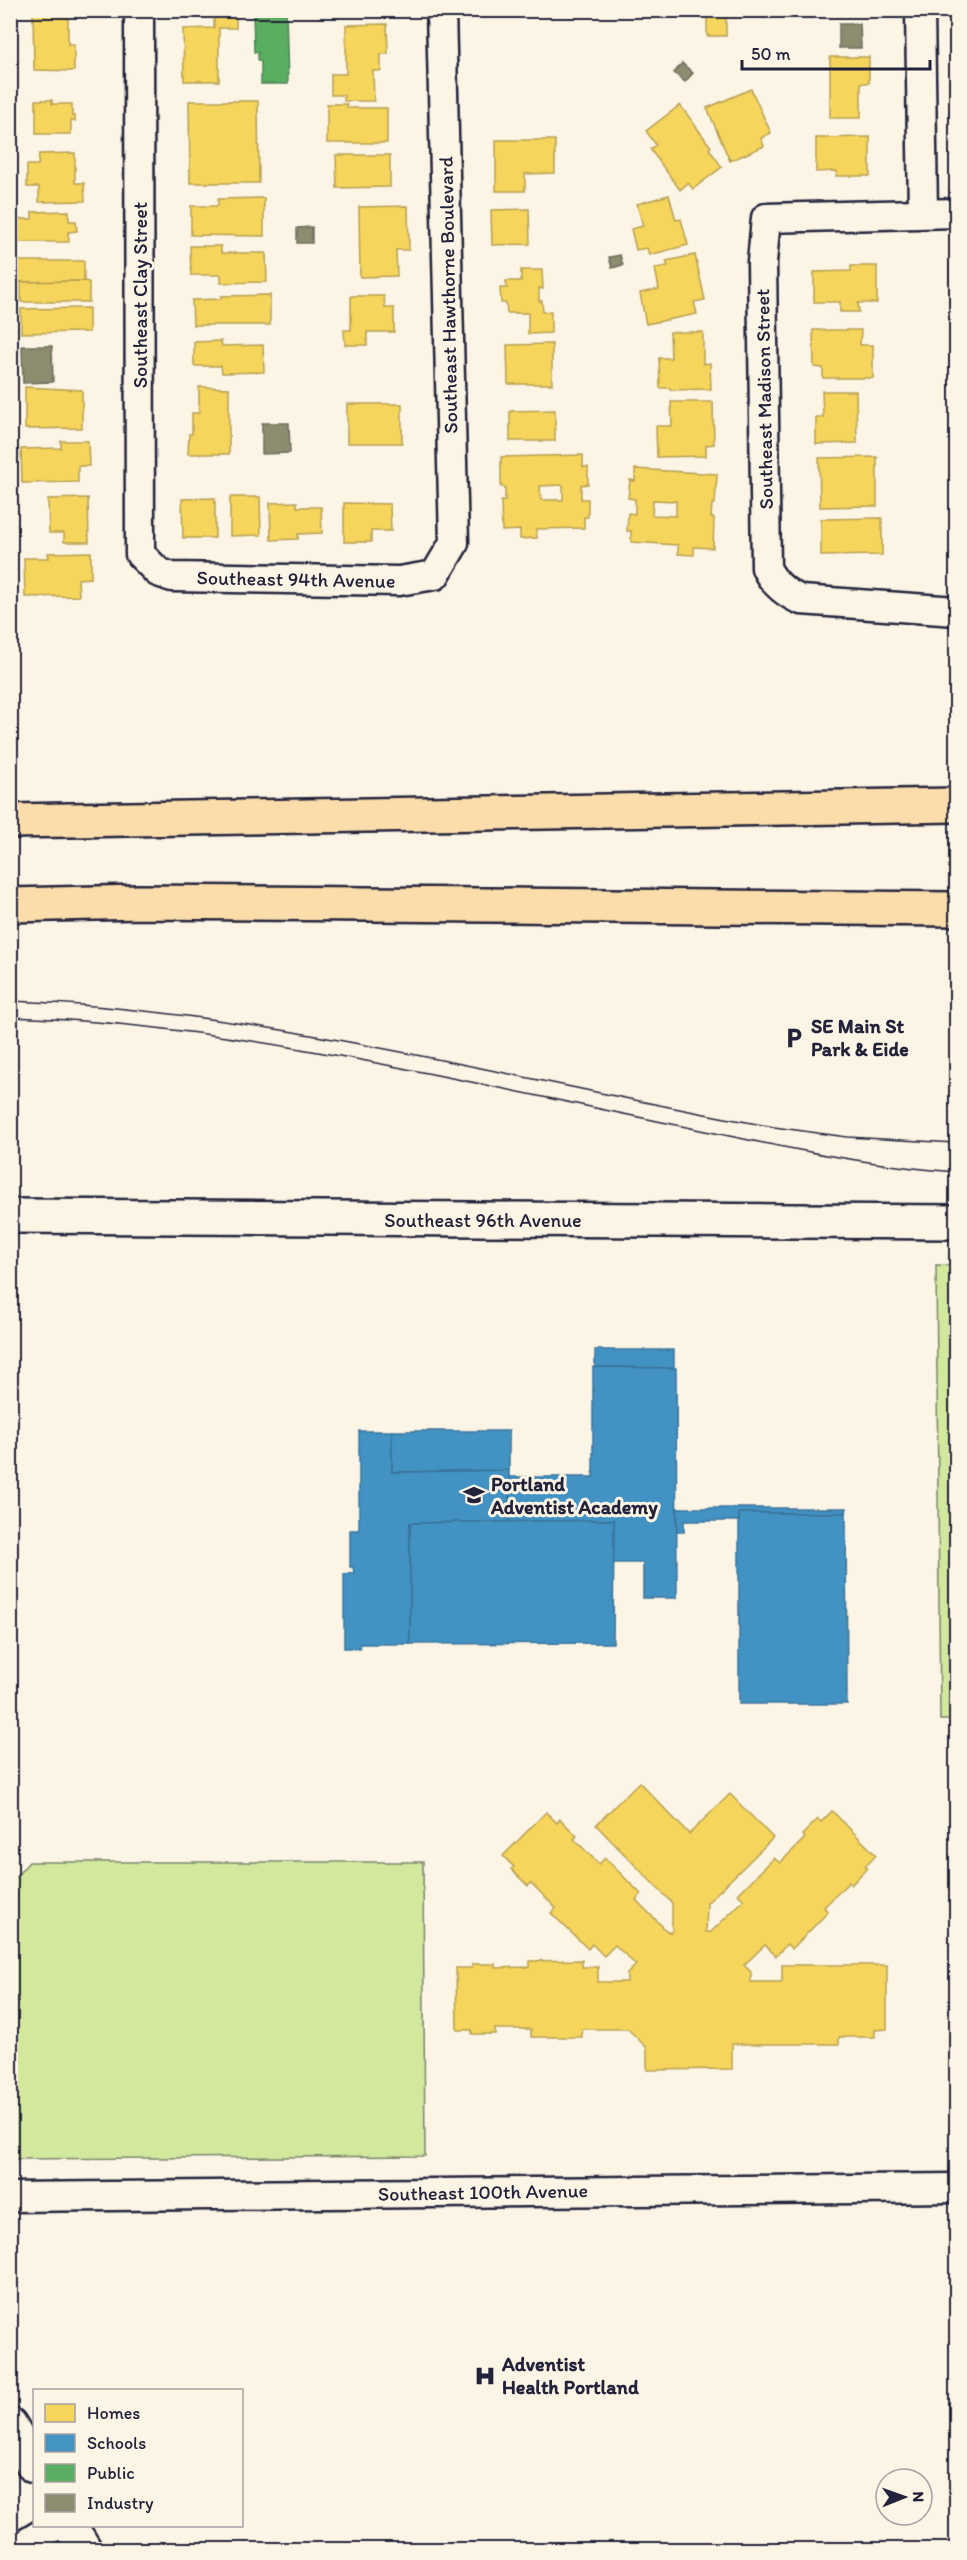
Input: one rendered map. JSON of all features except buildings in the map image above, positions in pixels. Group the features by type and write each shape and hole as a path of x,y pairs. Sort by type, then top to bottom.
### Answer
{"highway":[{"path":"10,821 957,805"},
{"path":"10,905 140,902 957,909"}],"street":[{"name":"Southeast Clay Street","path":"139,10 140,555 158,572"},
{"name":"Southeast Hawthorne Boulevard","path":"435,575 454,543 441,10"},
{"path":"920,10 923,213 957,213"},
{"name":"Southeast Madison Street","path":"923,213 766,218 762,262 766,568 771,579 785,593 801,600 957,611"},
{"name":"Southeast 94th Avenue","path":"158,572 171,577 387,581 435,575"},
{"name":"Southeast 96th Avenue","path":"10,1216 957,1222"},
{"name":"Southeast 100th Avenue","path":"10,2197 957,2188"},
{"path":"10,2425 33,2464"},
{"path":"15,2550 53,2527"},
{"path":"71,2527 85,2550"}],"green space":[{"path":"936,1265 956,1266 956,1720 940,1720"},
{"path":"29,1862 423,1862 425,2156 11,2159 11,1882"}],"tram line":[{"path":"10,1001 107,1007 203,1018 394,1050 774,1127 847,1137 956,1143"},
{"path":"10,1017 174,1030 255,1041 336,1055 806,1151 881,1164 956,1172"}],"place":[{"name":"SE Main St Park & Eide","path":"794,1038"},
{"name":"Portland Adventist Academy","path":"474,1495"},
{"name":"Adventist Health Portland","path":"485,2376"}]}
